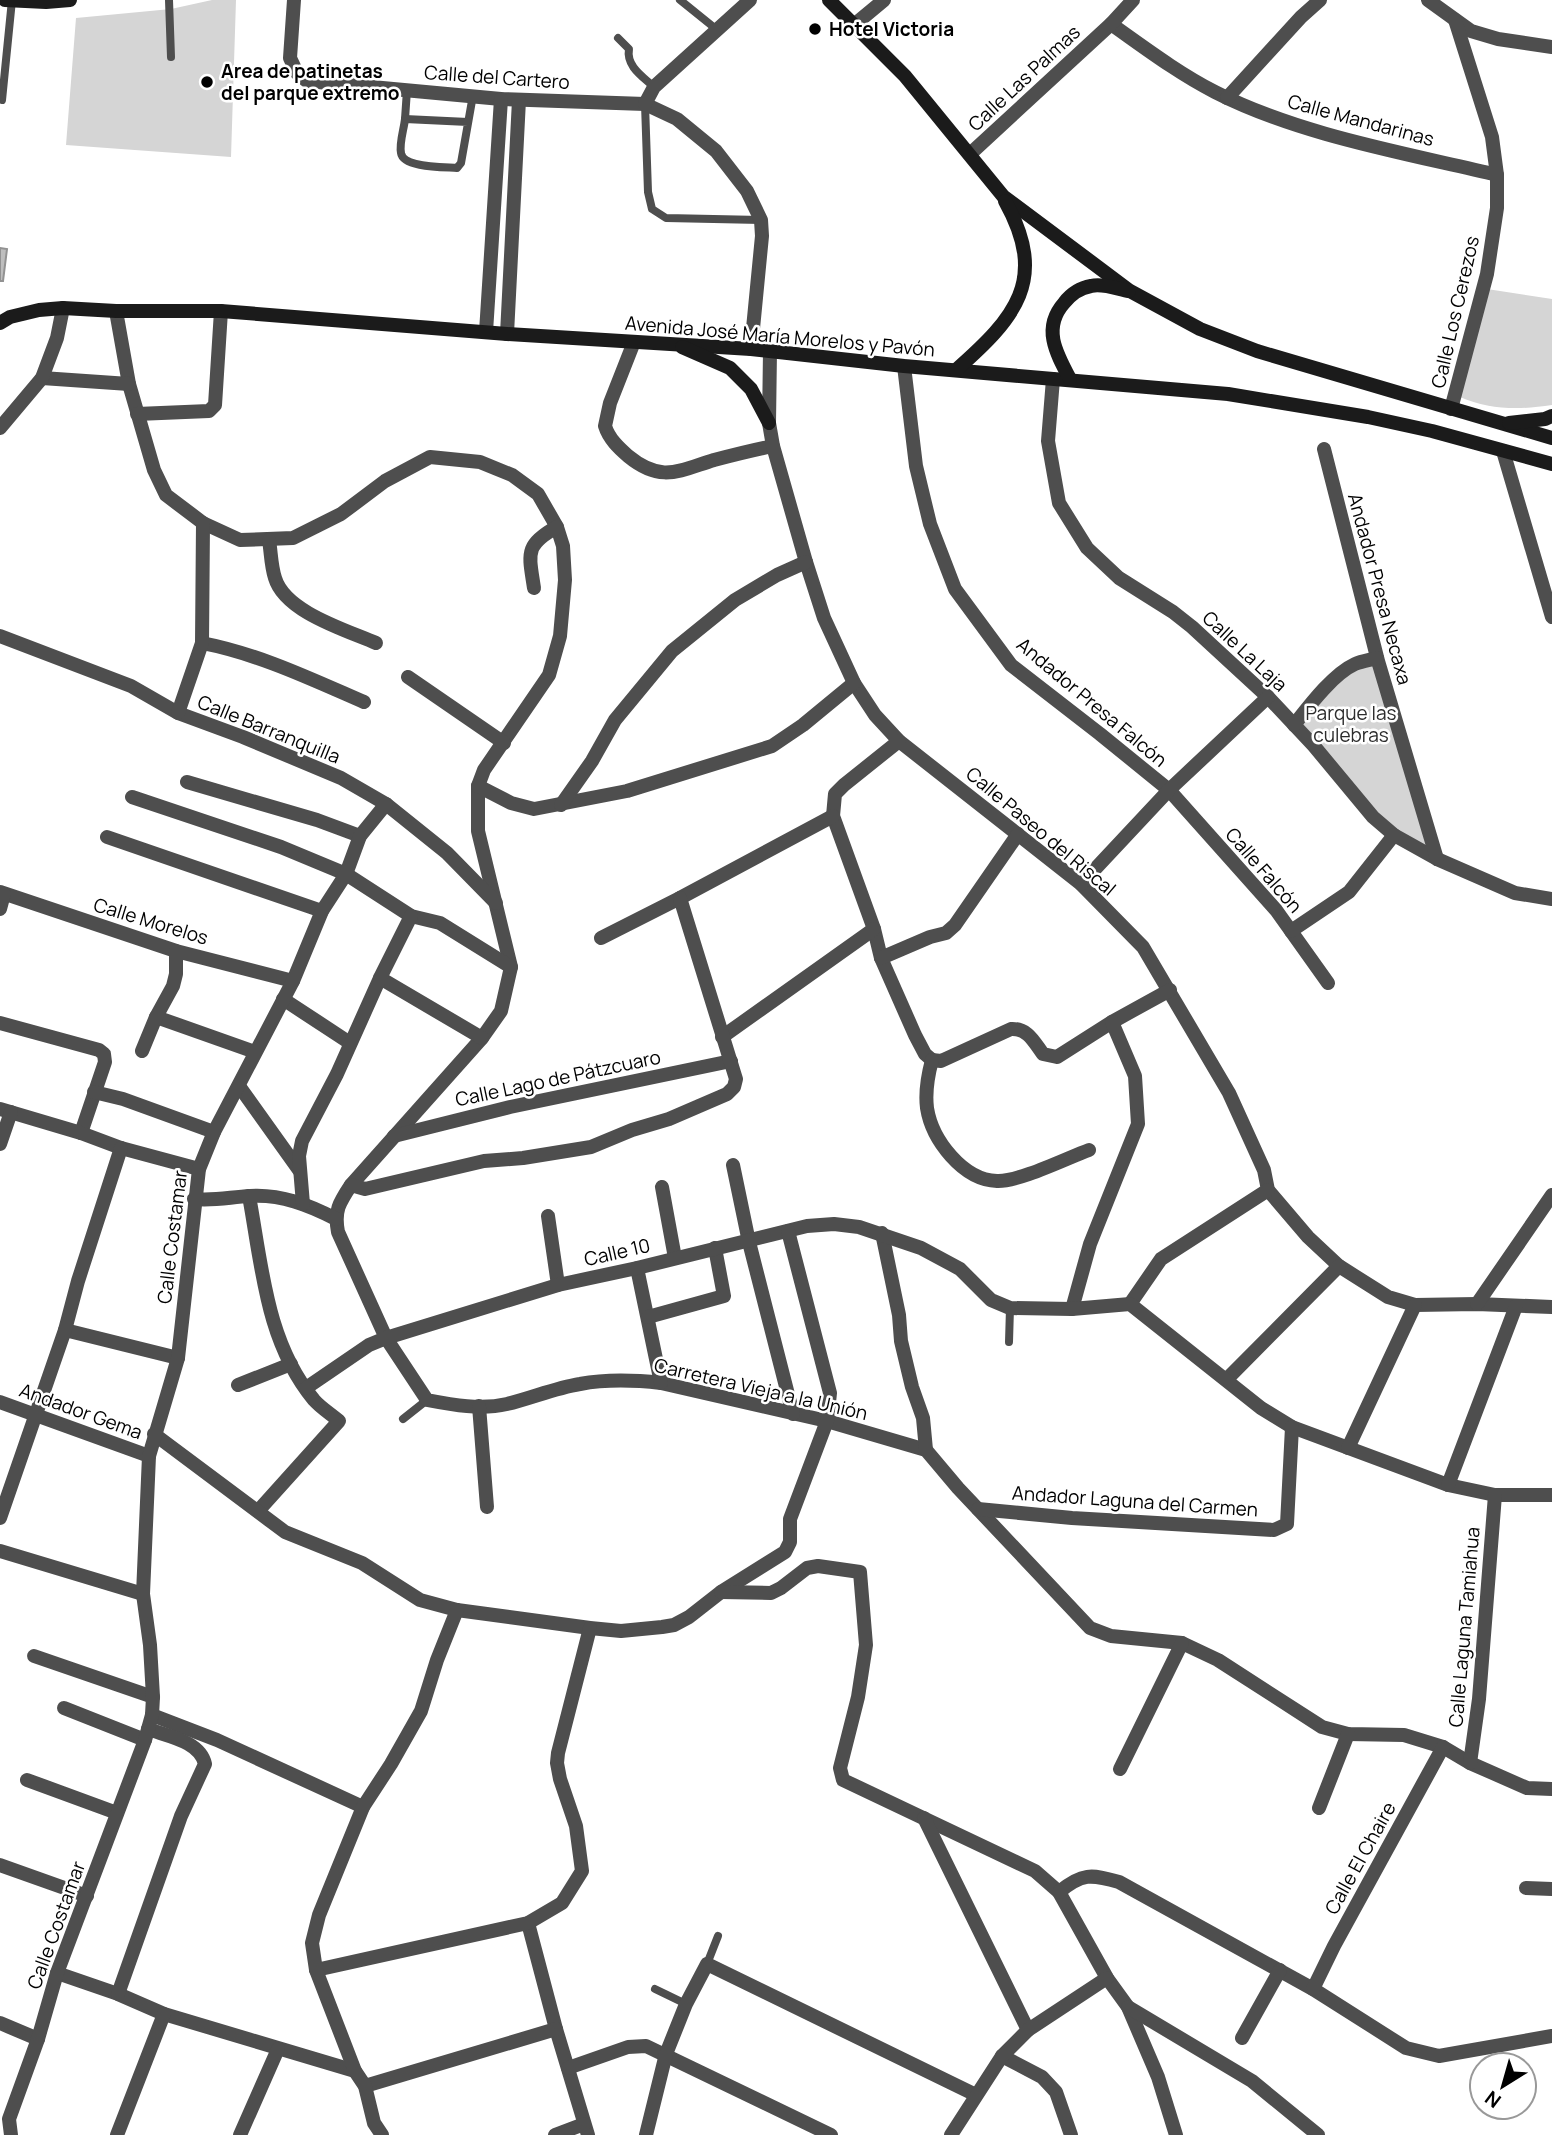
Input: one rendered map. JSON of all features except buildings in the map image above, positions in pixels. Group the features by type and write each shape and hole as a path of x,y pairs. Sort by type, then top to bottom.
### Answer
{"main road":[{"path":"5,0 70,0"},
{"path":"829,0 905,76 1003,196 1015,219 1023,246 1024,277 1019,299 988,341 956,370"},
{"path":"1003,196 1130,291 1200,329 1257,351 1552,438"},
{"path":"1070,379 1052,338 1051,329 1057,310 1072,293 1093,285 1130,291"},
{"name":"Avenida José María Morelos y Pavón","path":"0,323 10,317 39,310 63,308 221,312 751,349 904,366 1228,394 1368,417 1432,431 1552,464"},
{"path":"675,343 730,368 751,389 769,424"},
{"path":"1502,424 1552,416"}],"street":[{"name":"Calle del Cartero","path":"294,0 290,58 297,72 307,81 501,99 645,104"},
{"path":"750,0 654,87 645,104 677,119 716,151 747,191 761,220 762,236 751,349"},
{"path":"854,25 884,0"},
{"name":"Calle Las Palmas","path":"970,154 1111,24 1133,0"},
{"path":"1227,98 1320,0"},
{"path":"1428,0 1471,31 1498,39 1552,47"},
{"name":"Calle Los Cerezos","path":"1451,409 1487,274 1497,208 1497,175 1492,137 1455,20"},
{"name":"Calle Mandarinas","path":"1111,24 1178,71 1227,98 1307,129 1497,175"},
{"path":"486,332 501,99"},
{"path":"507,334 519,100"},
{"path":"0,428 42,378 57,338 63,308"},
{"path":"116,311 129,384 154,470 166,495 203,523 240,540 293,538 341,514 385,481 430,457 480,462 512,475 538,494 563,546 565,580 560,636 549,675 484,770 478,786 478,831 482,854 497,904 511,968 501,1011 482,1038 351,1185 340,1202 336,1219 338,1232 386,1338 427,1400"},
{"path":"137,414 209,411 215,405 221,312"},
{"path":"634,342 610,403 605,426 612,440 641,466 664,474 681,472 715,460 773,446"},
{"name":"Calle Paseo del Riscal","path":"770,351 769,424 806,562 824,618 854,683 875,715 899,741 1081,884 1143,947 1229,1093 1264,1170 1268,1190 1308,1237 1339,1266 1388,1297 1415,1305 1552,1307"},
{"name":"Andador Presa Falcón","path":"904,366 916,466 930,524 955,589 1011,665 1169,790"},
{"path":"42,378 129,384"},
{"name":"Calle La Laja","path":"1054,379 1048,442 1059,503 1087,548 1119,578 1192,626 1268,696 1373,817 1394,835 1437,859 1515,893 1552,899"},
{"name":"Andador Presa Necaxa","path":"1324,449 1377,658 1437,859"},
{"path":"1503,451 1552,617"},
{"path":"178,713 202,643 203,523"},
{"path":"534,588 530,558 532,548 539,537 556,527"},
{"path":"269,540 275,581 291,601 315,617 376,643"},
{"path":"561,805 592,761 615,720 672,651 735,600 777,575 806,562"},
{"name":"Calle Barranquilla","path":"0,636 131,686 178,713 341,778 386,804 447,853 497,904"},
{"path":"202,643 264,660 364,702"},
{"path":"1294,725 1321,692 1349,667 1377,658"},
{"path":"408,677 503,743"},
{"path":"478,786 511,803 534,809 627,791 772,746 803,726 854,683"},
{"path":"1081,884 1169,790 1268,696"},
{"path":"899,741 835,794 833,816 874,929 881,958 925,1054 932,1060 940,1061 1011,1029 1019,1029 1027,1033 1043,1054 1057,1057 1170,990"},
{"path":"187,782 317,820 360,836"},
{"name":"Calle Falcón","path":"1169,790 1291,931 1349,892 1394,835"},
{"path":"132,797 281,847 346,874 411,916 440,923 511,968"},
{"name":"Calle Costamar","path":"11,2135 9,2119 38,2039 57,1973 152,1715 153,1697 143,1594 149,1456 178,1358 199,1169 214,1132 293,981 322,911 346,874 360,836 386,804"},
{"path":"601,938 833,816"},
{"path":"881,958 946,933 955,925 1018,834"},
{"path":"107,837 322,911"},
{"path":"0,909 2,893"},
{"name":"Calle Morelos","path":"2,893 176,951 293,981"},
{"path":"351,1185 365,1189 484,1161 591,1147 632,1130 669,1119 727,1094 734,1087 736,1079 680,898"},
{"path":"303,1204 299,1156 302,1141 338,1073 411,916"},
{"path":"722,1037 874,929"},
{"path":"1291,931 1328,983"},
{"path":"142,1051 176,974 176,951"},
{"path":"380,978 482,1038"},
{"path":"283,999 350,1043"},
{"path":"156,1017 255,1052"},
{"path":"1072,1309 1090,1244 1138,1124 1135,1076 1112,1022"},
{"path":"0,1023 99,1050 104,1054 105,1062 82,1133"},
{"path":"932,1060 928,1078 927,1108 934,1130 953,1157 970,1173 996,1181 1014,1179 1089,1150"},
{"name":"Calle Lago de Pátzcuaro","path":"393,1136 510,1107 731,1062"},
{"path":"239,1086 300,1172"},
{"path":"94,1092 123,1099 214,1132"},
{"path":"0,1144 6,1111 82,1133 121,1148 199,1169"},
{"path":"0,1518 4,1494 36,1416 121,1148"},
{"path":"733,1165 749,1242 793,1414"},
{"path":"662,1186 675,1258"},
{"path":"1130,1304 1161,1259 1268,1190"},
{"path":"1477,1304 1552,1195"},
{"path":"194,1199 214,1201 249,1196 275,1196 303,1204 336,1219"},
{"path":"249,1196 260,1268 280,1339 306,1388 316,1401 339,1421 258,1511"},
{"path":"548,1216 558,1285"},
{"name":"Calle 10","path":"306,1388 369,1345 386,1338 558,1285 749,1242 807,1226 834,1224 882,1233"},
{"path":"154,1434 285,1532 375,1570 420,1600 457,1610 590,1628 621,1631 674,1625 690,1617 721,1592 785,1552 790,1542 790,1519 827,1421 830,1393 788,1231"},
{"path":"882,1233 921,1248 960,1269 991,1300 1010,1308 1072,1309 1130,1304 1261,1408 1292,1427 1448,1485 1495,1495 1552,1495"},
{"path":"882,1233 899,1315 901,1341 923,1418 926,1450 1090,1628 1111,1636 1182,1643 1218,1660 1322,1727 1348,1734 1404,1735 1443,1747 1470,1763 1527,1788 1552,1789"},
{"path":"648,1317 724,1296 715,1248"},
{"path":"1227,1379 1339,1266"},
{"path":"637,1268 661,1383"},
{"path":"1349,1448 1415,1305"},
{"path":"1448,1485 1516,1306"},
{"path":"65,1330 178,1358"},
{"path":"238,1385 291,1364"},
{"name":"Carretera Vieja a la Unión","path":"427,1400 459,1406 507,1404 580,1384 633,1380 661,1383 827,1421 926,1450"},
{"name":"Andador Gema","path":"0,1402 149,1456"},
{"path":"479,1406 486,1507"},
{"name":"Andador Laguna del Carmen","path":"978,1509 1072,1518 1274,1530 1287,1524 1292,1427"},
{"name":"Calle Laguna Tamiahua","path":"1470,1763 1479,1699 1495,1495"},
{"path":"0,1551 143,1594"},
{"path":"721,1592 771,1593 807,1568 818,1566 860,1572 866,1645 858,1698 840,1768 844,1780 1035,1871 1059,1892 1107,1978 1128,2007 1158,2077 1171,2134"},
{"path":"382,2135 374,2123 365,2086 355,2071 316,1969 312,1943 319,1915 363,1807 421,1711 457,1610"},
{"path":"316,1969 528,1923 562,1903 582,1871 576,1826 557,1763 558,1753 590,1628"},
{"path":"1120,1769 1182,1643"},
{"path":"34,1656 153,1697"},
{"path":"64,1708 146,1735 191,1745 203,1756 205,1764 181,1816 118,1994"},
{"path":"152,1715 217,1740 363,1807"},
{"path":"1319,1808 1348,1734"},
{"name":"Calle El Chaire","path":"1313,1989 1347,1921 1443,1747"},
{"path":"27,1780 117,1814"},
{"path":"924,1818 1028,2030"},
{"path":"0,1865 87,1896"},
{"path":"1059,1892 1073,1880 1096,1875 1119,1881 1313,1989 1406,2048 1439,2056 1552,2036"},
{"path":"1526,1888 1552,1889"},
{"path":"528,1923 586,2129 555,2135"},
{"path":"646,2135 666,2054 686,2004 707,1964 976,2095"},
{"path":"1242,2038 1280,1970"},
{"path":"57,1973 118,1994 164,2014 355,2071"},
{"path":"951,2135 1002,2056 1028,2030 1107,1978"},
{"path":"1128,2007 1252,2081 1318,2135"},
{"path":"117,2135 164,2014"},
{"path":"0,2023 38,2039"},
{"path":"365,2086 556,2029"},
{"path":"568,2068 628,2047 646,2046 831,2135"},
{"path":"240,2135 278,2049"},
{"path":"1002,2056 1042,2077 1056,2092 1071,2135"}],"lane":[{"path":"2,100 12,0"},
{"path":"169,0 171,57"},
{"path":"680,0 716,29"},
{"path":"618,38 629,49 630,64 654,87"},
{"path":"407,90 400,154 403,159 411,164 457,168 461,163 473,95"},
{"path":"645,104 648,192 652,209 666,218 761,220"},
{"path":"405,119 468,122"},
{"path":"1009,1342 1010,1308"},
{"path":"403,1419 427,1400"},
{"path":"707,1964 718,1936"},
{"path":"654,1989 686,2004"}],"green space":[{"path":"212,0 236,0 231,157 66,145 76,18 171,9"},
{"path":"1487,289 1552,299 1552,405 1505,408 1460,397"},
{"name":"Parque las culebras","path":"1377,658 1434,857 1394,835 1295,725 1321,692"}],"place":[{"name":"Hotel Victoria","path":"815,29"},
{"name":"Area de patinetas del parque extremo","path":"207,82"}]}
